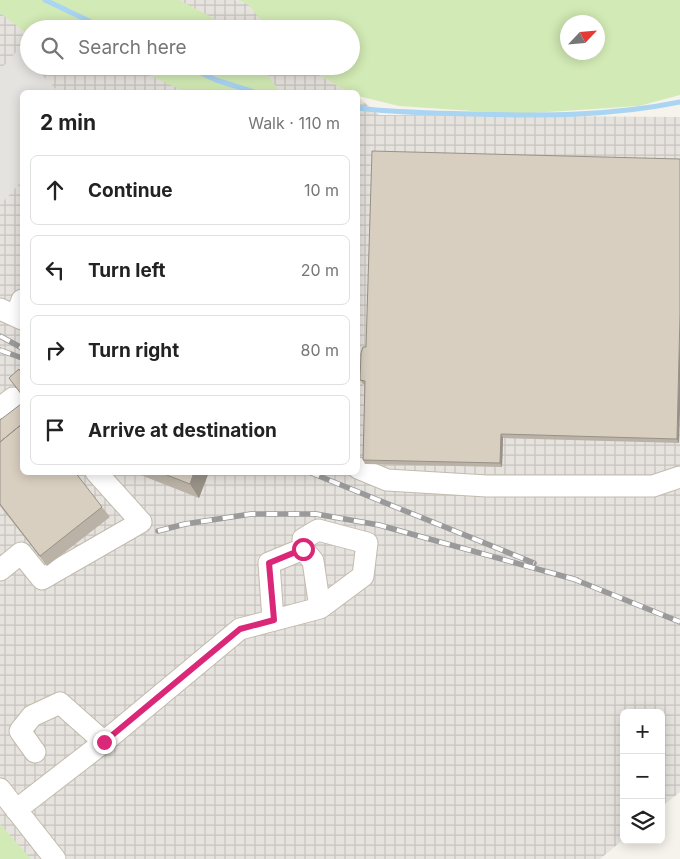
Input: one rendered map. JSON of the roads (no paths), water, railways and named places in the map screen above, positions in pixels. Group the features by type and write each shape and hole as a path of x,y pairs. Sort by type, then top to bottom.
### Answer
{"lane":[{"path":"360,469 387,480 396,473 487,486 653,486 680,477"},
{"path":"0,570 20,553 42,580 141,522 99,475"},
{"path":"16,810 104,742 240,629 320,608 363,576 367,543 318,530 303,539 303,549 313,560 320,608"},
{"path":"274,620 269,563 303,549"},
{"path":"35,752 20,731 32,716 60,703 104,742"},
{"path":"0,790 56,859"}],"waterway":[{"path":"45,0 87,20"},
{"path":"205,75 248,90"},
{"path":"360,108 417,113 552,115 629,110 680,102"}],"railway":[{"path":"0,336 20,347"},
{"path":"0,350 20,357"},
{"path":"316,475 534,563"},
{"path":"158,531 185,524 251,514 316,514 379,525 577,580"},
{"path":"571,578 680,622"}]}
